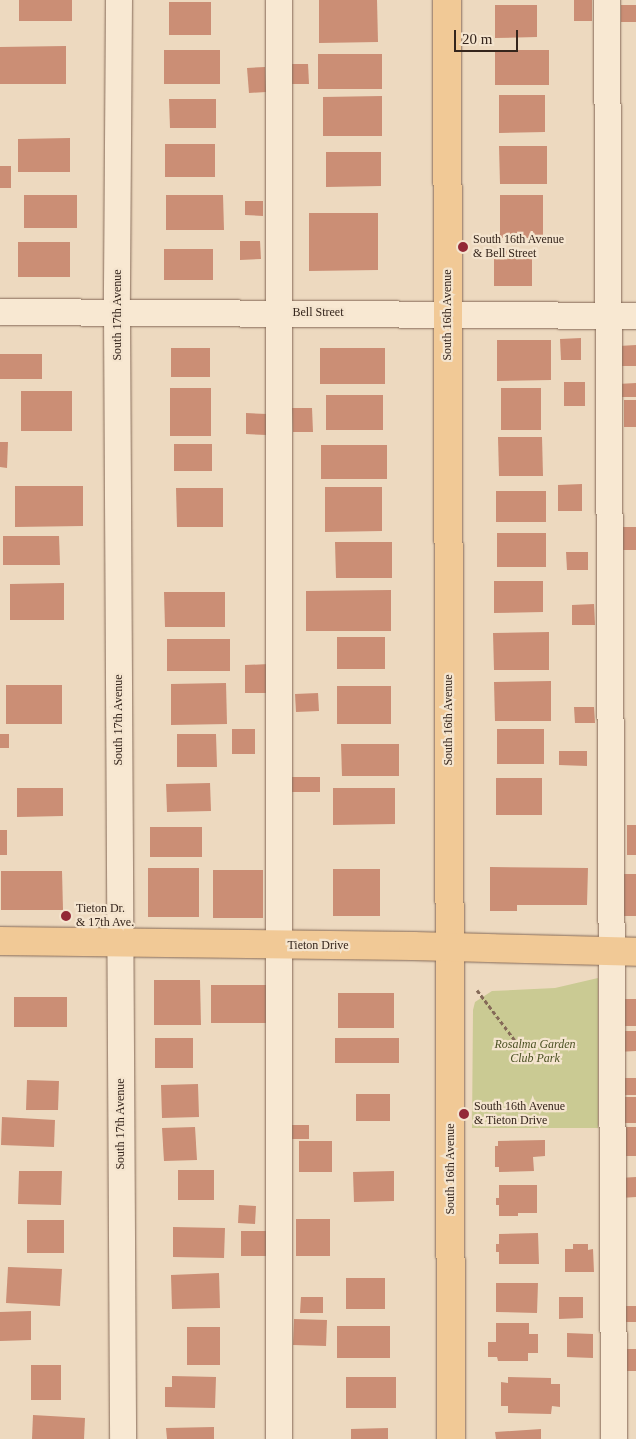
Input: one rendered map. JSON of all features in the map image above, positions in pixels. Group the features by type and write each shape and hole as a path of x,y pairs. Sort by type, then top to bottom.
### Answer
{"main road":[{"name":"South 16th Avenue","path":"447,0 451,1439"},
{"name":"Tieton Drive","path":"0,941 449,947 624,952"}],"street":[{"name":"South 17th Avenue","path":"119,0 118,313 123,1439"},
{"path":"279,0 279,1439"},
{"path":"607,0 607,315 624,952 614,1439"},
{"name":"Bell Street","path":"0,312 636,316"}],"path":[{"path":"477,990 523,1051"}],"green space":[{"name":"Rosalma Garden Club Park","path":"598,978 598,1128 472,1128 473,1010 475,1002 492,991 555,988"}],"building":[{"path":"19,0 72,0 72,21 19,21"},
{"path":"319,0 377,0 378,42 319,43"},
{"path":"574,0 592,0 592,21 574,21"},
{"path":"169,2 211,2 211,35 169,35"},
{"path":"495,5 537,5 537,37 495,38"},
{"path":"621,5 636,5 636,22 621,22"},
{"path":"66,46 66,84 0,84 0,47"},
{"path":"164,50 220,50 220,84 164,84"},
{"path":"495,50 549,50 549,85 495,85"},
{"path":"318,54 382,54 382,89 318,89"},
{"path":"290,64 308,64 309,84 290,84"},
{"path":"265,67 266,92 249,93 247,68"},
{"path":"499,95 545,95 545,132 499,133"},
{"path":"382,96 382,136 323,136 323,97"},
{"path":"169,99 216,99 216,128 170,128"},
{"path":"70,138 70,172 18,172 18,139"},
{"path":"165,144 215,144 215,177 165,177"},
{"path":"499,146 547,146 547,184 500,184"},
{"path":"326,152 381,152 381,186 326,187"},
{"path":"0,166 11,166 11,188 0,188"},
{"path":"24,195 77,195 77,228 24,228"},
{"path":"166,195 223,195 224,230 166,230"},
{"path":"500,195 543,195 543,238 500,238"},
{"path":"245,201 263,201 263,216 245,215"},
{"path":"309,213 378,213 378,270 309,271"},
{"path":"240,241 260,241 261,259 240,260"},
{"path":"18,242 70,242 70,277 18,277"},
{"path":"164,249 213,249 213,280 164,280"},
{"path":"532,250 532,286 494,286 494,251"},
{"path":"581,338 581,360 561,360 560,339"},
{"path":"497,340 551,340 551,380 497,381"},
{"path":"636,345 636,366 619,366 619,346"},
{"path":"171,348 210,348 210,377 171,377"},
{"path":"320,348 385,348 385,384 320,384"},
{"path":"0,354 42,354 42,379 0,379"},
{"path":"564,382 585,382 585,406 564,406"},
{"path":"636,383 636,397 618,397 618,384"},
{"path":"170,388 211,388 211,436 170,436"},
{"path":"501,388 541,388 541,430 501,430"},
{"path":"21,391 72,391 72,431 21,431"},
{"path":"326,395 383,395 383,430 326,430"},
{"path":"624,400 636,400 636,427 624,427"},
{"path":"292,408 312,408 313,432 293,432"},
{"path":"246,413 267,414 267,435 246,434"},
{"path":"498,437 542,437 543,476 499,476"},
{"path":"0,442 8,442 7,468 0,467"},
{"path":"174,444 212,444 212,471 174,471"},
{"path":"321,445 387,445 387,479 321,479"},
{"path":"582,484 582,511 558,511 558,485"},
{"path":"15,486 83,486 83,526 15,527"},
{"path":"325,487 382,487 382,531 325,532"},
{"path":"176,488 223,488 223,527 177,527"},
{"path":"496,491 546,491 546,522 496,522"},
{"path":"612,527 636,527 636,550 612,550"},
{"path":"497,533 546,533 546,567 497,567"},
{"path":"3,536 59,536 60,565 3,565"},
{"path":"335,542 392,542 392,578 336,578"},
{"path":"566,552 588,552 588,570 567,570"},
{"path":"494,581 543,581 543,612 494,613"},
{"path":"64,583 64,620 10,620 10,584"},
{"path":"391,590 391,631 306,631 306,591"},
{"path":"164,592 225,592 225,627 165,627"},
{"path":"594,604 595,625 572,625 572,605"},
{"path":"549,632 549,670 494,670 493,633"},
{"path":"337,637 385,637 385,669 337,669"},
{"path":"167,639 230,639 230,671 167,671"},
{"path":"269,664 269,693 245,693 245,665"},
{"path":"551,681 551,721 495,721 494,682"},
{"path":"226,683 227,724 171,725 171,684"},
{"path":"6,685 62,685 62,724 6,724"},
{"path":"337,686 391,686 391,724 337,724"},
{"path":"318,693 319,711 296,712 295,694"},
{"path":"574,707 594,707 595,723 575,723"},
{"path":"232,729 255,729 255,754 232,754"},
{"path":"497,729 544,729 544,764 497,764"},
{"path":"0,734 9,734 9,748 0,748"},
{"path":"177,734 216,734 217,767 177,767"},
{"path":"341,744 399,744 399,776 342,776"},
{"path":"559,751 587,751 587,766 559,765"},
{"path":"290,777 320,777 320,792 290,792"},
{"path":"496,778 542,778 542,815 496,815"},
{"path":"210,783 211,811 167,812 166,784"},
{"path":"17,788 63,788 63,816 17,817"},
{"path":"333,788 395,788 395,824 333,825"},
{"path":"627,825 636,825 636,855 627,855"},
{"path":"150,827 202,827 202,857 150,857"},
{"path":"0,830 7,830 7,855 0,855"},
{"path":"490,867 588,868 587,905 517,905 517,911 490,911"},
{"path":"148,868 199,868 199,917 148,917"},
{"path":"333,869 380,869 380,916 333,916"},
{"path":"213,870 263,870 263,918 213,918"},
{"path":"1,871 62,871 63,910 1,910"},
{"path":"619,874 636,874 636,916 619,916"},
{"path":"154,980 200,980 201,1025 154,1025"},
{"path":"211,985 266,985 267,1023 211,1023"},
{"path":"338,993 394,993 394,1028 338,1028"},
{"path":"14,997 67,997 67,1027 14,1027"},
{"path":"617,999 636,999 636,1026 617,1026"},
{"path":"617,1031 636,1031 636,1051 617,1052"},
{"path":"155,1038 193,1038 193,1068 155,1068"},
{"path":"335,1038 399,1038 399,1063 335,1063"},
{"path":"617,1078 636,1078 636,1095 617,1095"},
{"path":"27,1080 59,1081 58,1110 26,1110"},
{"path":"198,1084 199,1117 162,1118 161,1085"},
{"path":"356,1094 390,1094 390,1121 356,1121"},
{"path":"619,1097 636,1097 636,1123 619,1123"},
{"path":"2,1117 55,1120 54,1147 1,1145"},
{"path":"290,1125 309,1125 309,1139 290,1139"},
{"path":"195,1127 197,1160 164,1161 162,1128"},
{"path":"618,1127 636,1127 636,1156 618,1156"},
{"path":"545,1140 545,1156 533,1157 534,1171 499,1172 499,1167 495,1167 495,1146 498,1146 498,1141"},
{"path":"299,1141 332,1141 332,1172 299,1172"},
{"path":"178,1170 214,1170 214,1200 178,1200"},
{"path":"19,1171 62,1171 61,1205 18,1204"},
{"path":"394,1171 394,1201 354,1202 353,1172"},
{"path":"636,1177 636,1197 620,1198 619,1178"},
{"path":"499,1185 537,1185 537,1213 499,1216 499,1205 496,1205 496,1198 499,1198"},
{"path":"239,1205 256,1206 255,1224 238,1223"},
{"path":"296,1219 330,1219 330,1256 296,1256"},
{"path":"27,1220 64,1220 64,1253 27,1253"},
{"path":"173,1227 225,1228 224,1258 173,1257"},
{"path":"241,1231 268,1231 268,1256 241,1256"},
{"path":"538,1233 539,1264 499,1264 499,1252 496,1252 496,1244 499,1244 499,1234"},
{"path":"573,1244 588,1244 588,1250 593,1249 594,1272 565,1272 565,1249 573,1249"},
{"path":"8,1267 62,1269 60,1306 6,1303"},
{"path":"219,1273 220,1308 172,1309 171,1275"},
{"path":"346,1278 385,1278 385,1309 346,1309"},
{"path":"496,1283 538,1283 537,1313 496,1312"},
{"path":"301,1297 323,1297 323,1313 300,1313"},
{"path":"559,1297 583,1297 583,1318 559,1319"},
{"path":"617,1306 636,1306 636,1322 617,1322"},
{"path":"31,1311 31,1340 0,1341 0,1312"},
{"path":"294,1319 327,1320 326,1346 293,1345"},
{"path":"496,1323 529,1323 529,1334 538,1334 538,1353 528,1353 528,1361 498,1361 497,1357 488,1357 488,1342 496,1342"},
{"path":"337,1326 390,1326 390,1358 337,1358"},
{"path":"187,1327 220,1327 220,1365 187,1365"},
{"path":"567,1333 593,1334 593,1358 567,1357"},
{"path":"617,1349 636,1349 636,1371 617,1371"},
{"path":"31,1365 61,1365 61,1400 31,1400"},
{"path":"172,1376 216,1377 215,1408 165,1407 165,1387 172,1387"},
{"path":"346,1377 396,1377 396,1408 346,1408"},
{"path":"508,1377 551,1378 551,1384 560,1384 560,1407 552,1406 551,1414 508,1413 508,1406 501,1406 501,1382 508,1383"},
{"path":"33,1415 85,1418 84,1439 32,1439"},
{"path":"214,1427 214,1439 167,1439 166,1428"},
{"path":"388,1428 388,1439 351,1439 351,1429"},
{"path":"541,1429 541,1439 496,1439 495,1432"}],"place":[{"name":"South 16th Avenue & Bell Street","path":"463,247"},
{"name":"Tieton Dr. & 17th Ave.","path":"66,916"},
{"name":"South 16th Avenue & Tieton Drive","path":"464,1114"}]}
